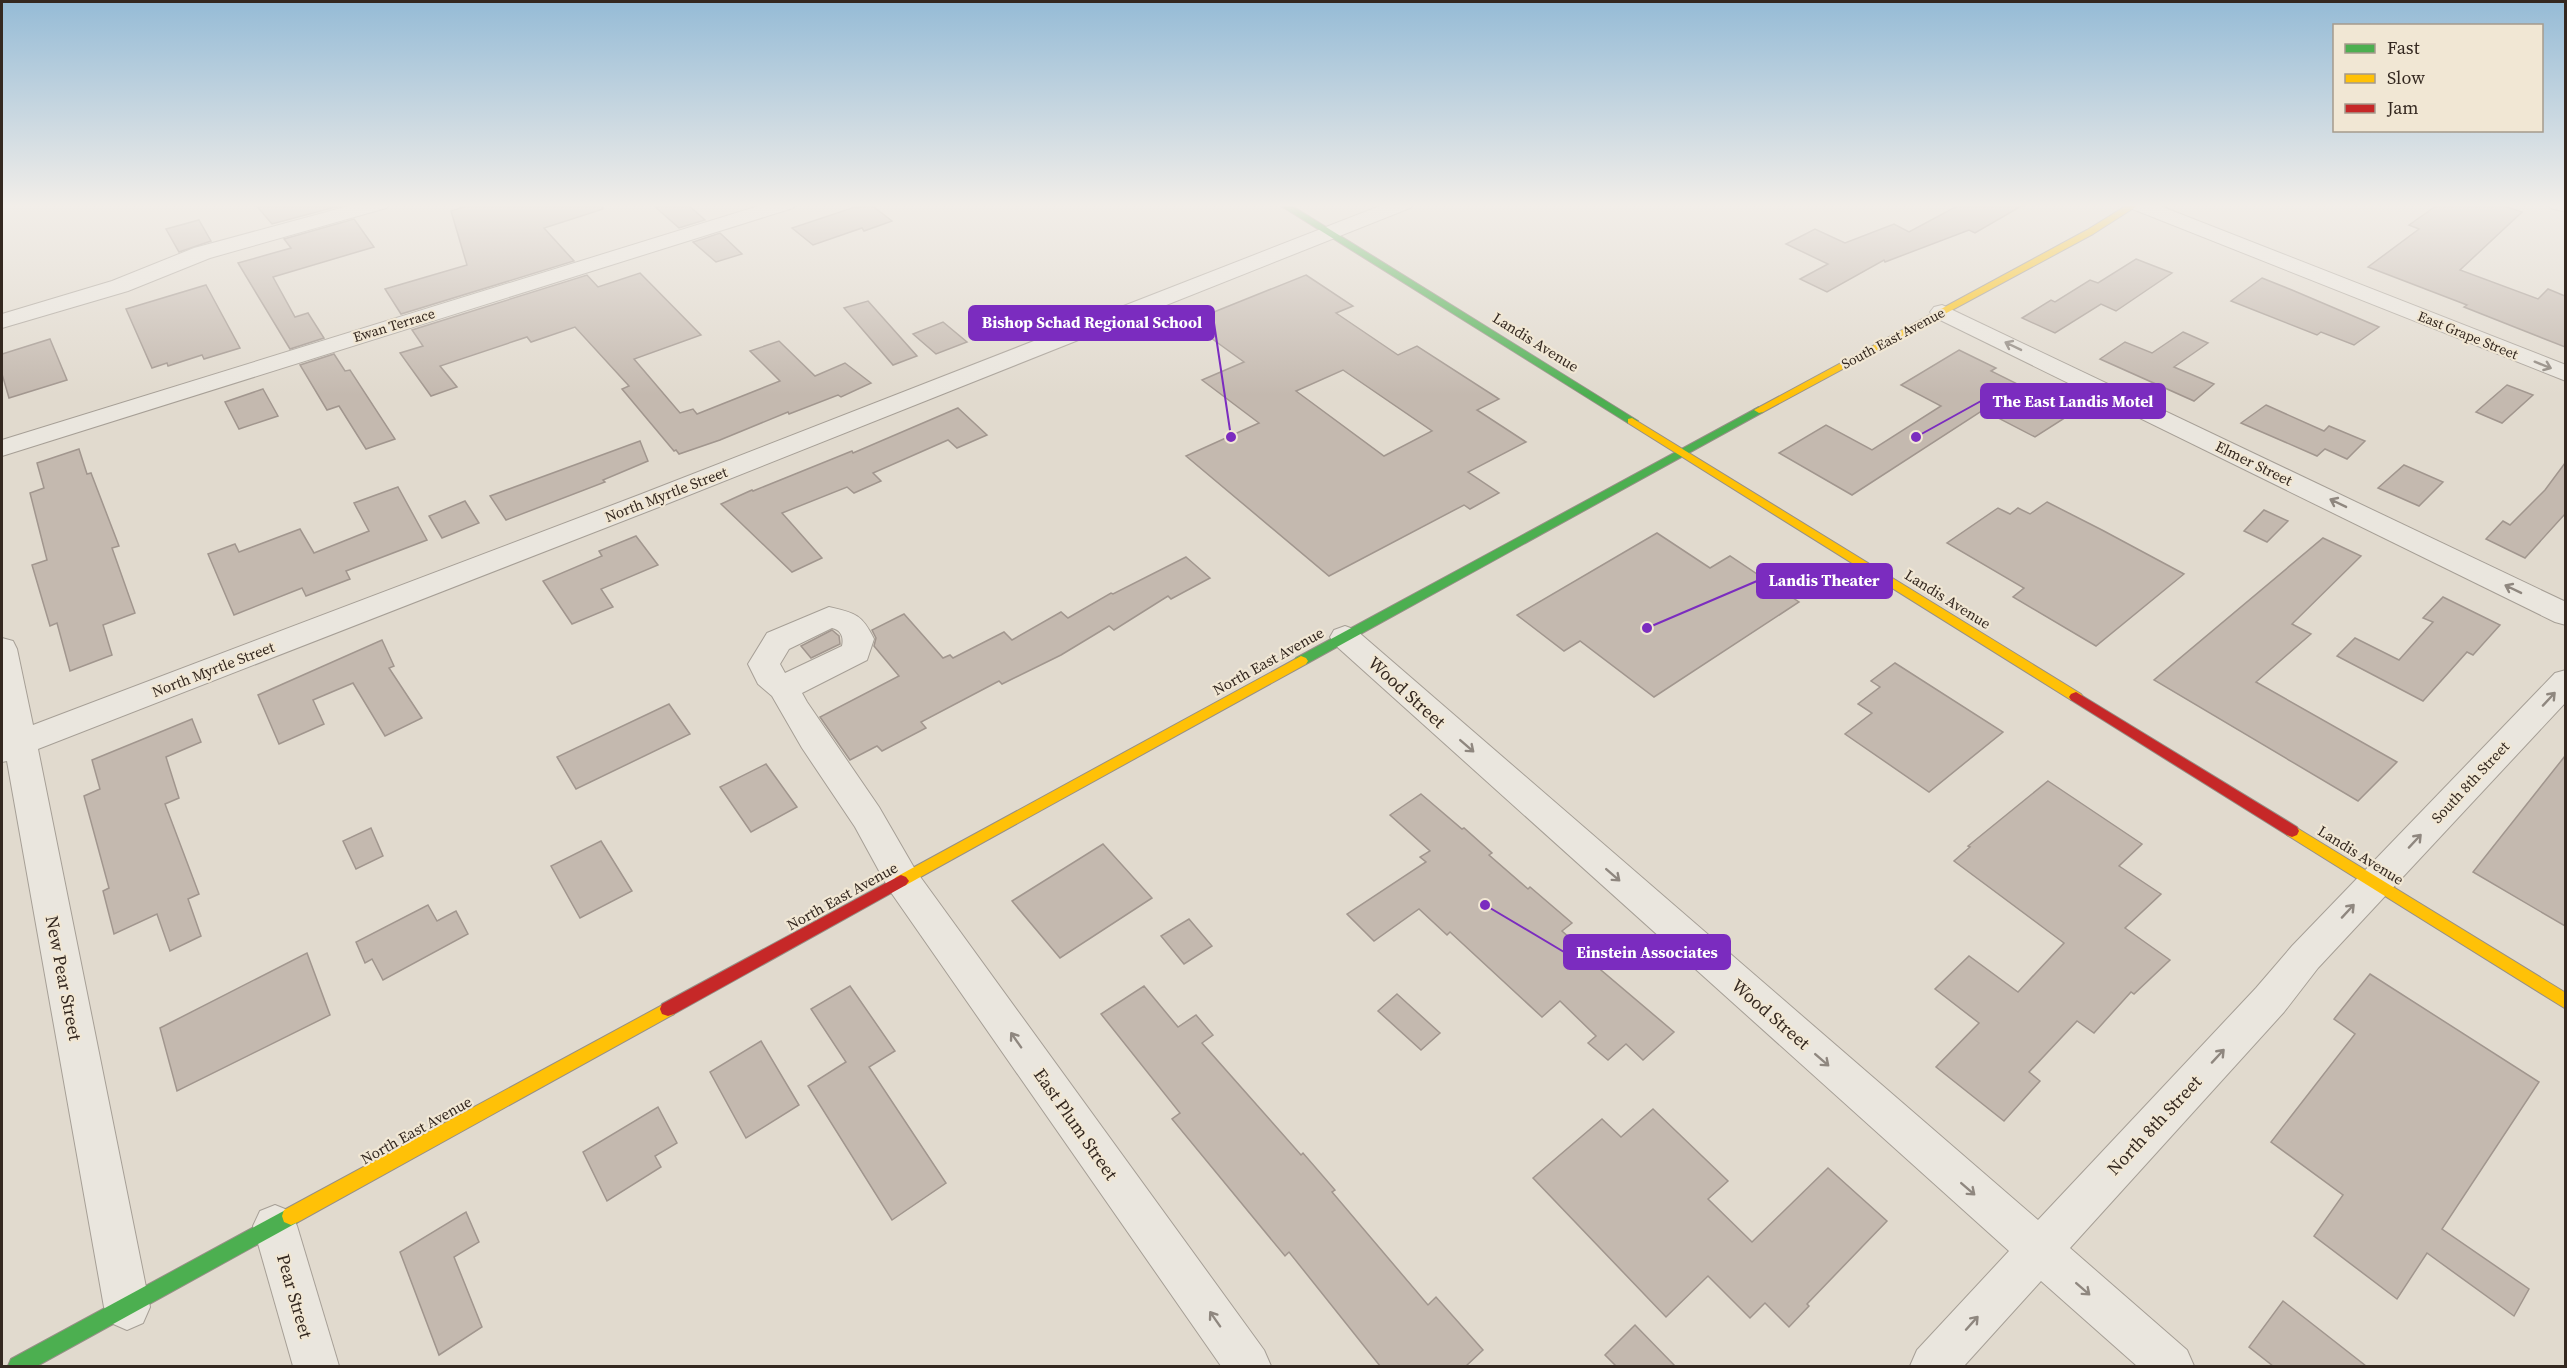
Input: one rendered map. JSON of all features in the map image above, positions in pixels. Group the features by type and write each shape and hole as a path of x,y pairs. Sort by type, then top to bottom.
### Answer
{"street":[{"path":"2,321 120,286 165,268"},
{"name":"Ewan Terrace","path":"2,447 580,268"},
{"name":"North Myrtle Street","path":"10,747 671,492 1240,268"},
{"name":"Landis Avenue","path":"1385,268 2565,1002"},
{"name":"South East Avenue","path":"1681,452 2024,268"},
{"name":"East Grape Street","path":"2297,268 2565,374"},
{"name":"Elmer Street","path":"1942,312 2565,615"},
{"name":"North East Avenue","path":"18,1366 1681,452"},
{"name":"Wood Street","path":"1345,637 2171,1366"},
{"name":"New Pear Street","path":"2,649 10,747 127,1307"},
{"name":"South 8th Street","path":"2375,883 2565,681"},
{"name":"East Plum Street","path":"784,689 826,761 868,818 903,881 1248,1366"},
{"name":"North 8th Street","path":"1933,1366 2375,883"},
{"name":"Pear Street","path":"275,1226 316,1366"}],"building":[{"path":"241,268 304,268 273,277 295,317 308,313 324,338 290,349"},
{"path":"457,268 552,268 401,314 385,289"},
{"path":"1821,268 1870,268 1827,292 1800,279"},
{"path":"2122,268 2159,268 2172,273 2116,311 2101,304 2055,333 2022,318 2051,300 2055,302 2090,280 2098,283"},
{"path":"2370,268 2462,268 2460,270 2538,299 2548,289 2565,296 2565,347 2464,307 2467,305"},
{"path":"640,273 701,335 634,359 680,413 693,409 697,414 780,381 750,351 779,341 815,376 845,363 871,383 841,397 838,395 789,414 788,412 679,454 622,389 629,386 575,327 531,342 527,337 440,366 457,387 431,396 400,353 423,346 412,330 587,275 598,287"},
{"path":"1306,275 1353,306 1336,313 1398,355 1417,346 1499,399 1477,410 1526,442 1468,472 1499,493 1470,509 1464,505 1329,576 1186,456 1259,423 1202,380 1244,362 1189,322","holes":["1343,370 1432,431 1384,456 1296,391"]},
{"path":"2262,278 2379,327 2354,345 2321,332 2317,335 2231,301"},
{"path":"206,285 240,348 204,359 202,355 168,366 167,363 152,368 126,309"},
{"path":"868,301 917,356 893,365 844,308"},
{"path":"943,322 967,342 936,354 913,334"},
{"path":"2183,332 2208,343 2174,367 2214,384 2194,401 2100,359 2125,342 2152,353"},
{"path":"50,339 67,380 9,398 2,374 2,354"},
{"path":"1959,350 1996,368 1991,371 2074,412 2035,437 1983,410 1852,495 1779,453 1826,425 1872,450 1941,406 1901,385"},
{"path":"334,354 345,371 350,370 395,439 366,449 339,406 327,410 300,365"},
{"path":"2507,385 2533,395 2502,423 2476,412"},
{"path":"263,389 278,416 239,429 225,402"},
{"path":"2266,405 2324,431 2329,426 2365,441 2347,459 2325,449 2317,456 2241,423"},
{"path":"958,408 987,435 957,448 948,440 873,473 881,481 854,493 847,487 782,513 822,558 792,572 721,504 852,451 853,453"},
{"path":"640,441 648,461 603,480 605,482 506,520 490,496"},
{"path":"79,449 87,474 91,473 119,546 112,548 135,613 103,625 112,655 70,671 57,623 50,626 32,565 47,560 30,493 44,488 37,463"},
{"path":"2565,463 2565,514 2525,558 2486,539 2503,521 2510,525 2545,490"},
{"path":"2404,465 2443,482 2419,506 2378,488"},
{"path":"398,487 427,540 346,571 350,579 306,596 302,588 234,615 208,554 235,544 239,552 300,529 314,553 369,531 354,503"},
{"path":"465,501 479,523 442,538 429,516"},
{"path":"2047,502 2184,574 2096,646 2013,597 2024,588 1947,543 1998,508 2010,514 2018,508 2030,514"},
{"path":"2264,510 2288,521 2267,542 2244,531"},
{"path":"1657,533 1710,568 1730,556 1799,602 1654,697 1580,641 1564,651 1517,615"},
{"path":"636,536 658,565 601,589 613,607 572,624 543,581 602,556 599,551"},
{"path":"2323,538 2361,556 2292,624 2311,634 2256,682 2397,762 2358,801 2154,680"},
{"path":"1186,557 1210,578 1171,599 1168,596 1114,630 1109,626 1061,655 1002,684 999,681 921,722 926,728 882,751 877,746 850,760 820,717 899,676 874,646 876,638 872,630 904,614 943,658 950,655 953,658 1004,632 1012,640 1061,612 1068,618 1111,593"},
{"path":"2443,597 2500,625 2473,655 2467,652 2423,701 2337,656 2355,638 2399,660 2433,622 2423,618"},
{"path":"832,630 839,636 840,644 811,658 801,646"},
{"path":"382,640 394,666 389,668 422,718 385,736 353,683 313,700 324,724 279,744 258,695"},
{"path":"1895,663 2003,732 1929,792 1845,734 1872,713 1858,704 1880,687 1871,681"},
{"path":"669,704 690,734 576,789 557,757"},
{"path":"192,719 201,742 166,757 179,798 165,804 199,894 188,899 201,936 170,951 157,914 114,934 103,891 109,888 84,796 100,789 92,760"},
{"path":"2565,756 2565,926 2473,872"},
{"path":"766,764 797,807 751,832 720,787"},
{"path":"2048,781 2142,844 2119,866 2161,894 2125,928 2170,960 2134,994 2131,992 2094,1033 2077,1021 2029,1072 2040,1081 2004,1121 1936,1067 1979,1023 1935,989 1969,956 2018,992 2064,943 1954,861 1970,847 1968,846"},
{"path":"1421,794 1462,829 1464,828 1492,853 1489,855 1528,889 1530,887 1572,923 1562,931 1604,968 1601,970 1674,1032 1643,1060 1626,1044 1608,1060 1588,1043 1596,1036 1560,1001 1542,1017 1450,932 1447,935 1419,909 1374,941 1347,914 1426,862 1420,857 1430,851 1390,815"},
{"path":"371,828 383,856 356,869 343,841"},
{"path":"601,841 632,891 580,918 551,866"},
{"path":"1103,844 1152,898 1060,958 1012,901"},
{"path":"428,905 437,921 456,911 468,934 383,980 372,959 365,963 356,942"},
{"path":"1189,919 1212,946 1184,964 1161,936"},
{"path":"307,953 330,1015 177,1091 160,1028"},
{"path":"2370,974 2539,1082 2442,1229 2529,1289 2514,1316 2427,1253 2397,1299 2314,1236 2343,1195 2271,1142 2355,1034 2334,1019"},
{"path":"850,986 895,1051 869,1067 946,1183 892,1220 808,1086 846,1062 811,1009"},
{"path":"1144,986 1178,1027 1196,1015 1213,1035 1202,1043 1335,1190 1332,1192 1428,1305 1436,1297 1483,1350 1466,1366 1380,1366 1289,1252 1285,1256 1172,1119 1180,1113 1101,1014"},
{"path":"1397,994 1440,1033 1421,1050 1378,1011"},
{"path":"761,1041 799,1105 746,1138 710,1072"},
{"path":"658,1107 677,1143 655,1156 661,1167 607,1201 583,1152"},
{"path":"1653,1109 1728,1181 1708,1199 1752,1242 1828,1168 1887,1221 1807,1304 1809,1306 1789,1327 1765,1303 1750,1318 1708,1276 1666,1317 1533,1178 1602,1119 1621,1137"},
{"path":"466,1212 479,1242 454,1257 482,1327 439,1355 400,1252"},
{"path":"2283,1301 2366,1366 2273,1366 2249,1347"},
{"path":"1635,1325 1675,1366 1616,1366 1605,1355"}],"traffic: fast":[{"path":"1386,268 1632,421"},
{"path":"1301,661 1759,410"},
{"path":"18,1366 291,1216"}],"traffic: slow":[{"path":"1759,410 2023,268"},
{"path":"1632,421 2076,697"},
{"path":"901,881 1301,661"},
{"path":"2292,831 2566,1002"},
{"path":"291,1216 668,1009"}],"traffic: jam":[{"path":"2076,697 2292,831"},
{"path":"668,1009 901,881"}],"place":[{"name":"Bishop Schad Regional School","path":"1231,437"},
{"name":"The East Landis Motel","path":"1916,437"},
{"name":"Landis Theater","path":"1647,628"},
{"name":"Einstein Associates","path":"1485,905"}]}
